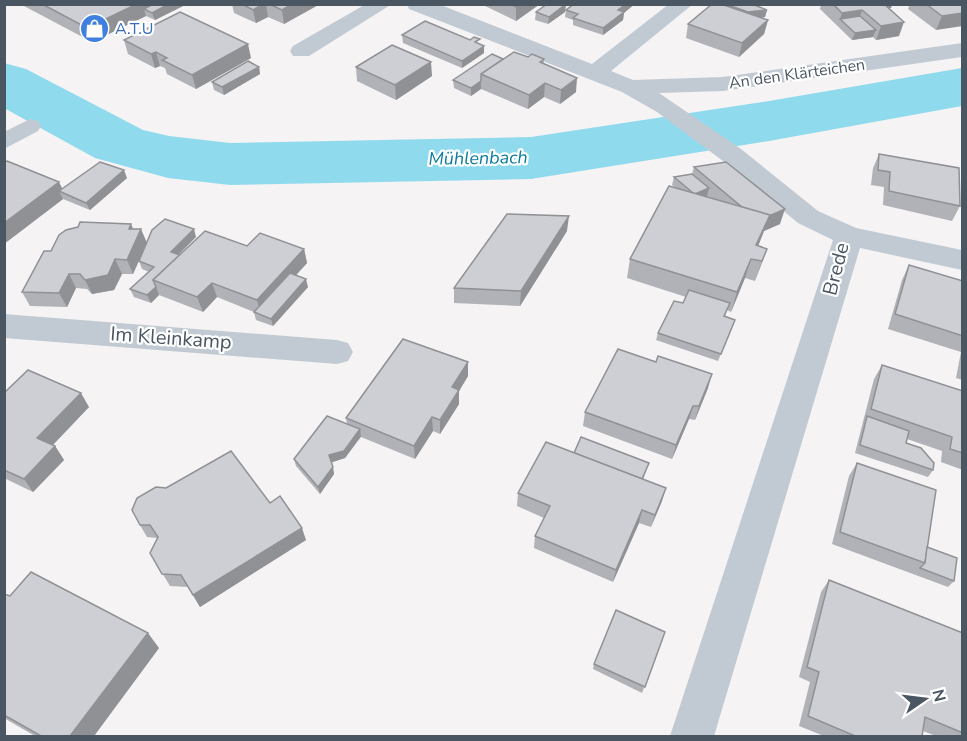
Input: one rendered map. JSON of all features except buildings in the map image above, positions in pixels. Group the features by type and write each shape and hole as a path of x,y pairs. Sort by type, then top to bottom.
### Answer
{"street":[{"path":"301,51 382,4"},
{"name":"Brede","path":"417,4 630,87 666,107 732,155 808,217 849,236 692,736"},
{"path":"596,72 683,4"},
{"name":"An den Klärteichen","path":"630,87 723,84 963,50"},
{"path":"849,236 963,260"},
{"name":"Im Kleinkamp","path":"4,326 337,352"}],"lane":[{"path":"4,142 30,126"}],"water":[{"path":"962,77 962,96 751,136 731,118"}],"waterway":[{"name":"Mühlenbach","path":"4,82 119,144 168,157 230,164 423,162 531,158 769,121 962,87"}],"place":[{"name":"A.T.U","path":"94,29"}]}
